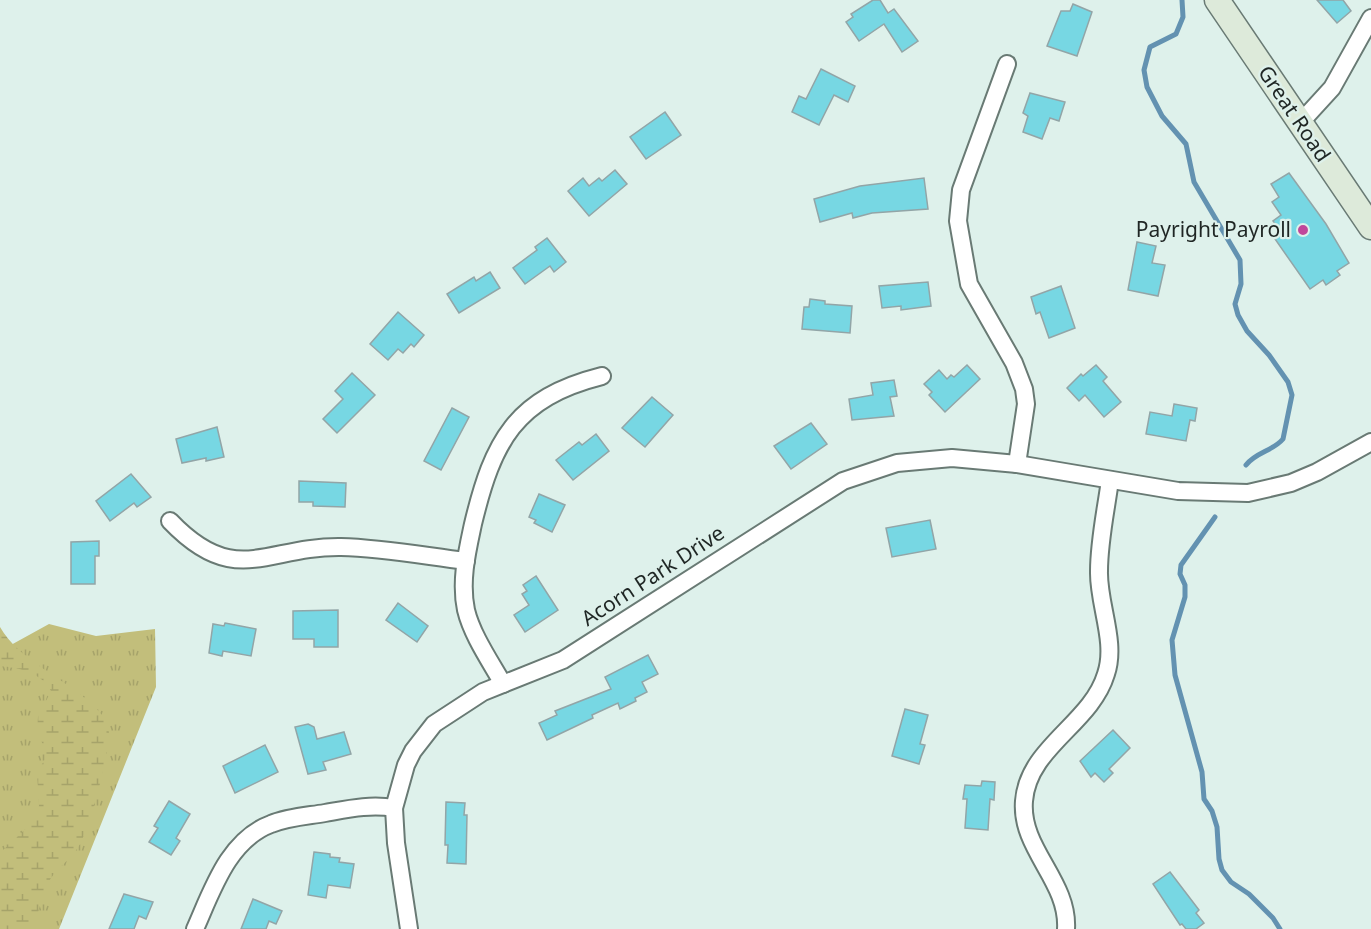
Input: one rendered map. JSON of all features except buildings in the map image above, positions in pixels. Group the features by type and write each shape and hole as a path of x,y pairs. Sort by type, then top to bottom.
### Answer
{"main road":[{"name":"Great Road","path":"1217,0 1371,227"}],"street":[{"path":"1300,123 1332,88 1371,18"},
{"path":"1007,64 961,190 958,221 969,284 1014,363 1024,389 1026,404 1017,464"},
{"path":"502,684 467,613 464,580 466,561 483,483 507,432 531,408 564,387 602,376"},
{"name":"Acorn Park Drive","path":"409,929 396,843 394,808 406,765 423,737 457,706 502,684 563,660 843,481 897,463 933,458 1017,464 1200,493 1225,494 1269,490 1317,472 1371,442"},
{"path":"1066,929 1065,911 1052,876 1031,839 1024,803 1033,770 1091,706 1108,671 1110,656 1099,571 1110,480"},
{"path":"170,521 200,548 224,558 238,560 268,559 339,547 466,561"},
{"path":"195,929 228,861 246,838 258,830 298,817 370,806 394,808"}],"green space":[{"path":"49,624 96,636 155,629 156,687 59,929 0,929 0,651"},
{"path":"0,627 17,649 95,707 104,718 109,733 103,772 84,835 77,849 48,884 32,929 0,929 0,853 35,820 39,806 37,772 46,758 45,749 37,732 38,717 51,691 35,675 0,666"}],"waterway":[{"path":"1182,0 1183,17 1176,34 1150,47 1144,70 1147,87 1162,116 1186,144 1194,182 1240,260 1241,284 1235,304 1238,315 1247,331 1269,355 1288,382 1292,395 1283,439 1246,465"},
{"path":"1215,517 1181,565 1180,574 1185,585 1185,597 1172,640 1175,675 1202,772 1204,799 1212,811 1217,827 1222,870 1231,882 1249,894 1273,918 1280,929"}],"place":[{"name":"Payright Payroll","path":"1303,230"}]}
